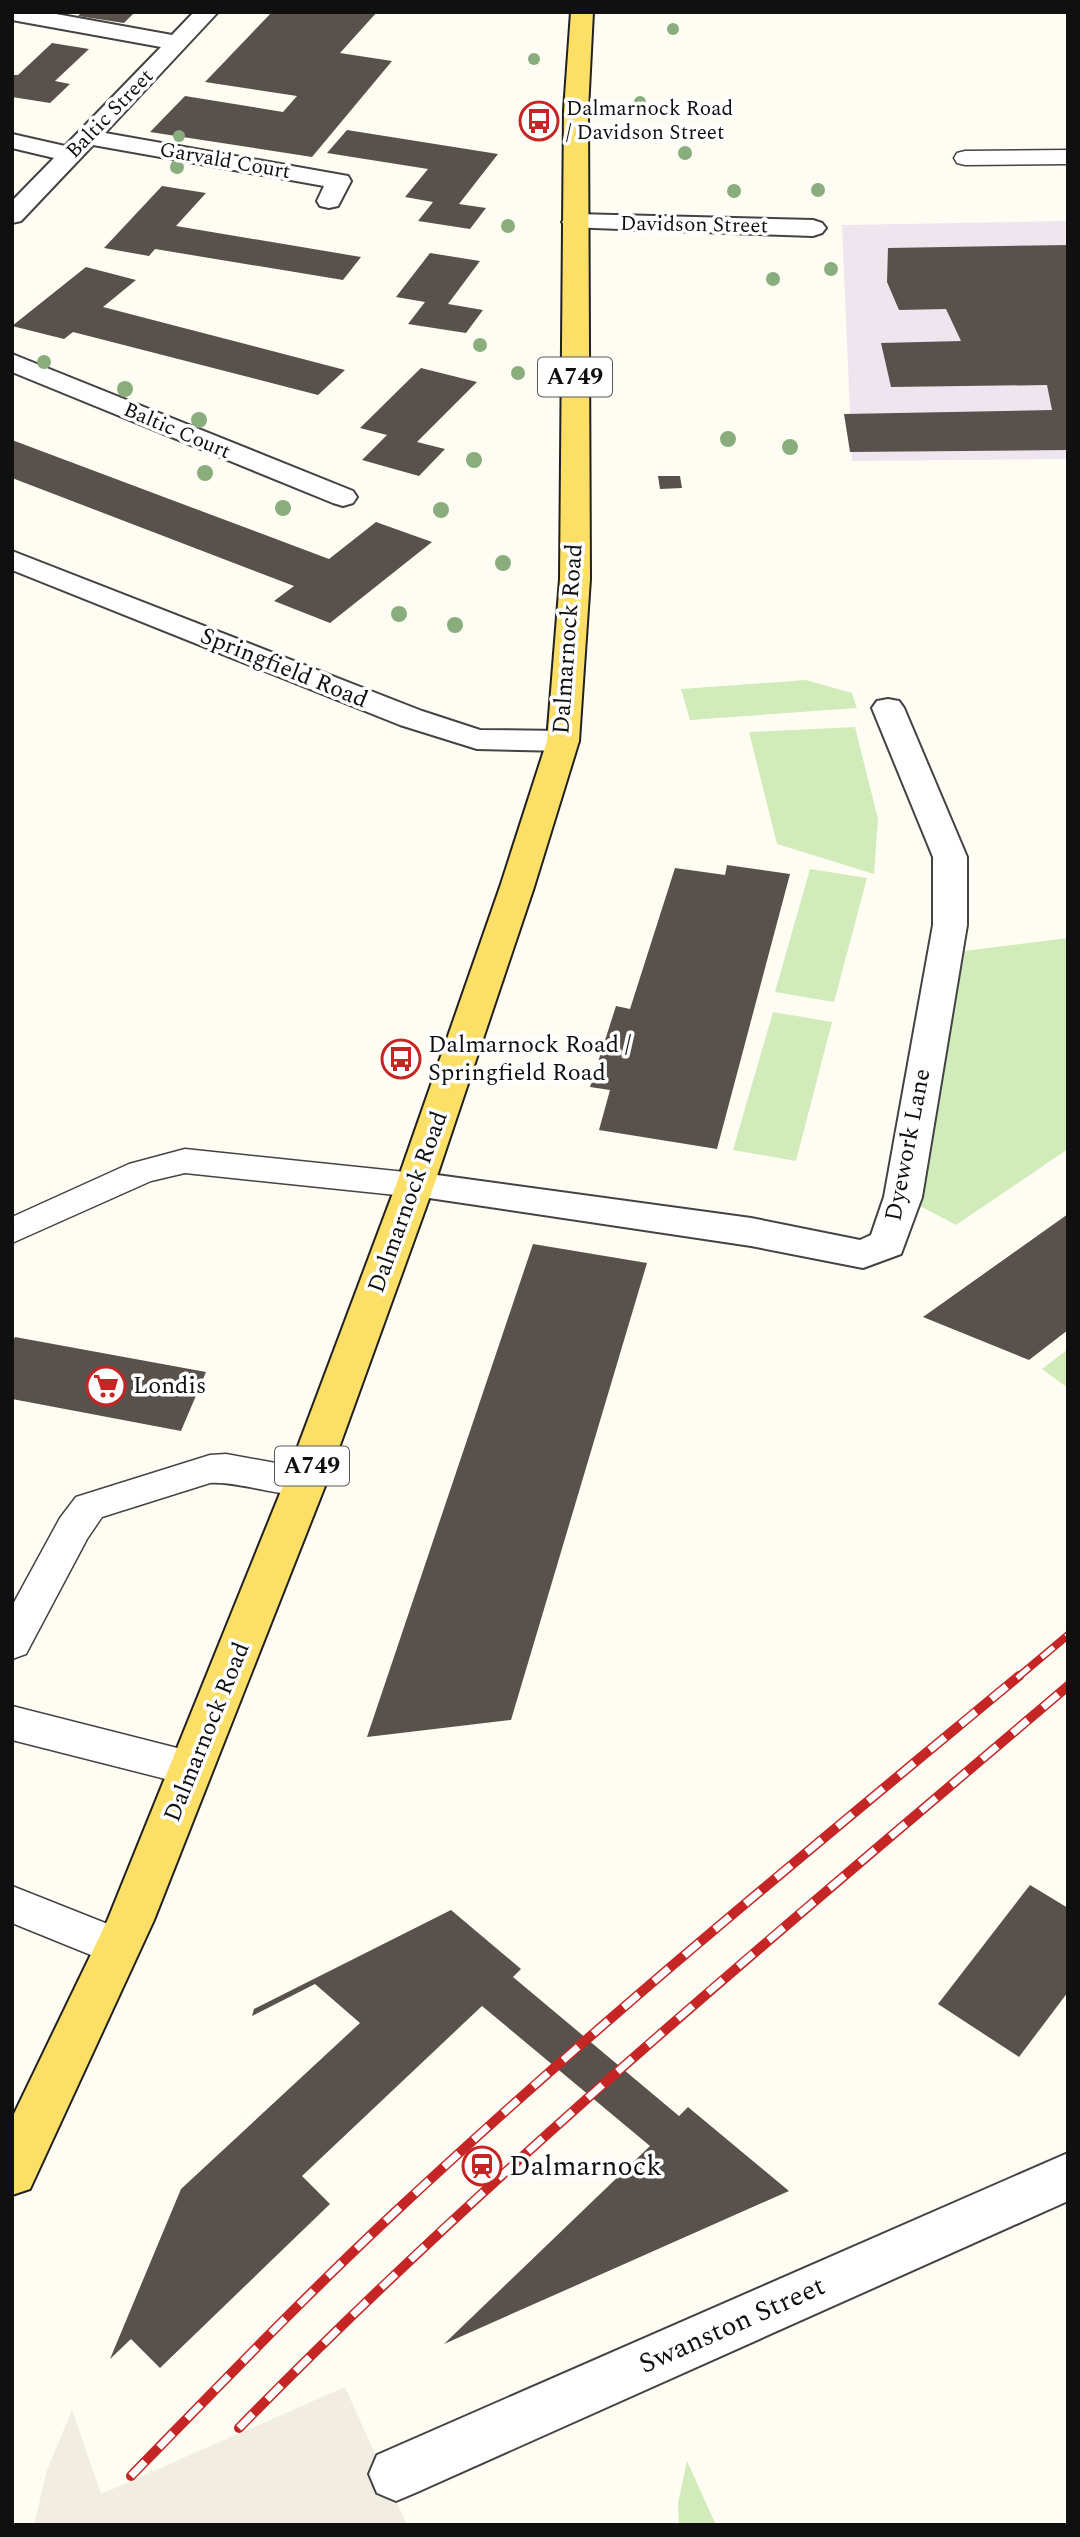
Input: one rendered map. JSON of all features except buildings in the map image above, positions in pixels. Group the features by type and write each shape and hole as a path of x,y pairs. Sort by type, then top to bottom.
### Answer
{"main road":[{"name":"Dalmarnock Road","path":"12,2172 118,1947 193,1769 306,1481 415,1185 513,901 563,741 575,579 575,222 578,43 582,12"}],"street":[{"name":"Baltic Street","path":"12,216 207,12"},
{"path":"12,13 178,43"},
{"name":"Garvald Court","path":"89,137 339,181 329,201"},
{"path":"12,141 72,155"},
{"name":"Davidson Street","path":"575,222 813,228"},
{"name":"Baltic Court","path":"12,362 343,497"},
{"name":"Springfield Road","path":"12,560 411,718 477,739 563,741"},
{"name":"Dyework Lane","path":"415,1185 751,1232 863,1254 887,1244 903,1197 950,925 950,857 888,708"},
{"name":"Swanston Street","path":"396,2474 1068,2176"}],"lane":[{"path":"965,158 1068,157"},
{"path":"12,1231 154,1167 185,1161 415,1185"},
{"path":"12,1643 73,1529 89,1507 210,1469 226,1468 306,1481"},
{"path":"12,1723 193,1769"},
{"path":"12,1904 118,1947"}],"shaded area":[{"path":"1068,221 1068,459 852,461 842,225"},
{"path":"345,2387 407,2525 34,2525 47,2470 72,2410 101,2494"}],"green space":[{"path":"806,680 852,693 857,708 690,720 681,689"},
{"path":"855,727 878,819 874,874 777,844 749,732"},
{"path":"810,869 867,878 834,1002 775,992"},
{"path":"1068,938 1068,1149 956,1225 903,1197 948,953"},
{"path":"773,1012 832,1022 796,1161 733,1150"},
{"path":"1068,1349 1068,1388 1042,1369"},
{"path":"687,2461 716,2525 679,2525 678,2503"}],"railway":[{"path":"1017,1678 1068,1635"},
{"path":"131,2476 327,2277 470,2143 703,1940 1019,1676"},
{"path":"239,2428 337,2330 541,2140 750,1956 1068,1686"}],"place":[{"name":"Dalmarnock Road / Davidson Street","path":"539,121"},
{"name":"Dalmarnock Road / Springfield Road","path":"401,1059"},
{"name":"Londis","path":"106,1386"},
{"name":"Dalmarnock","path":"482,2166"}]}
